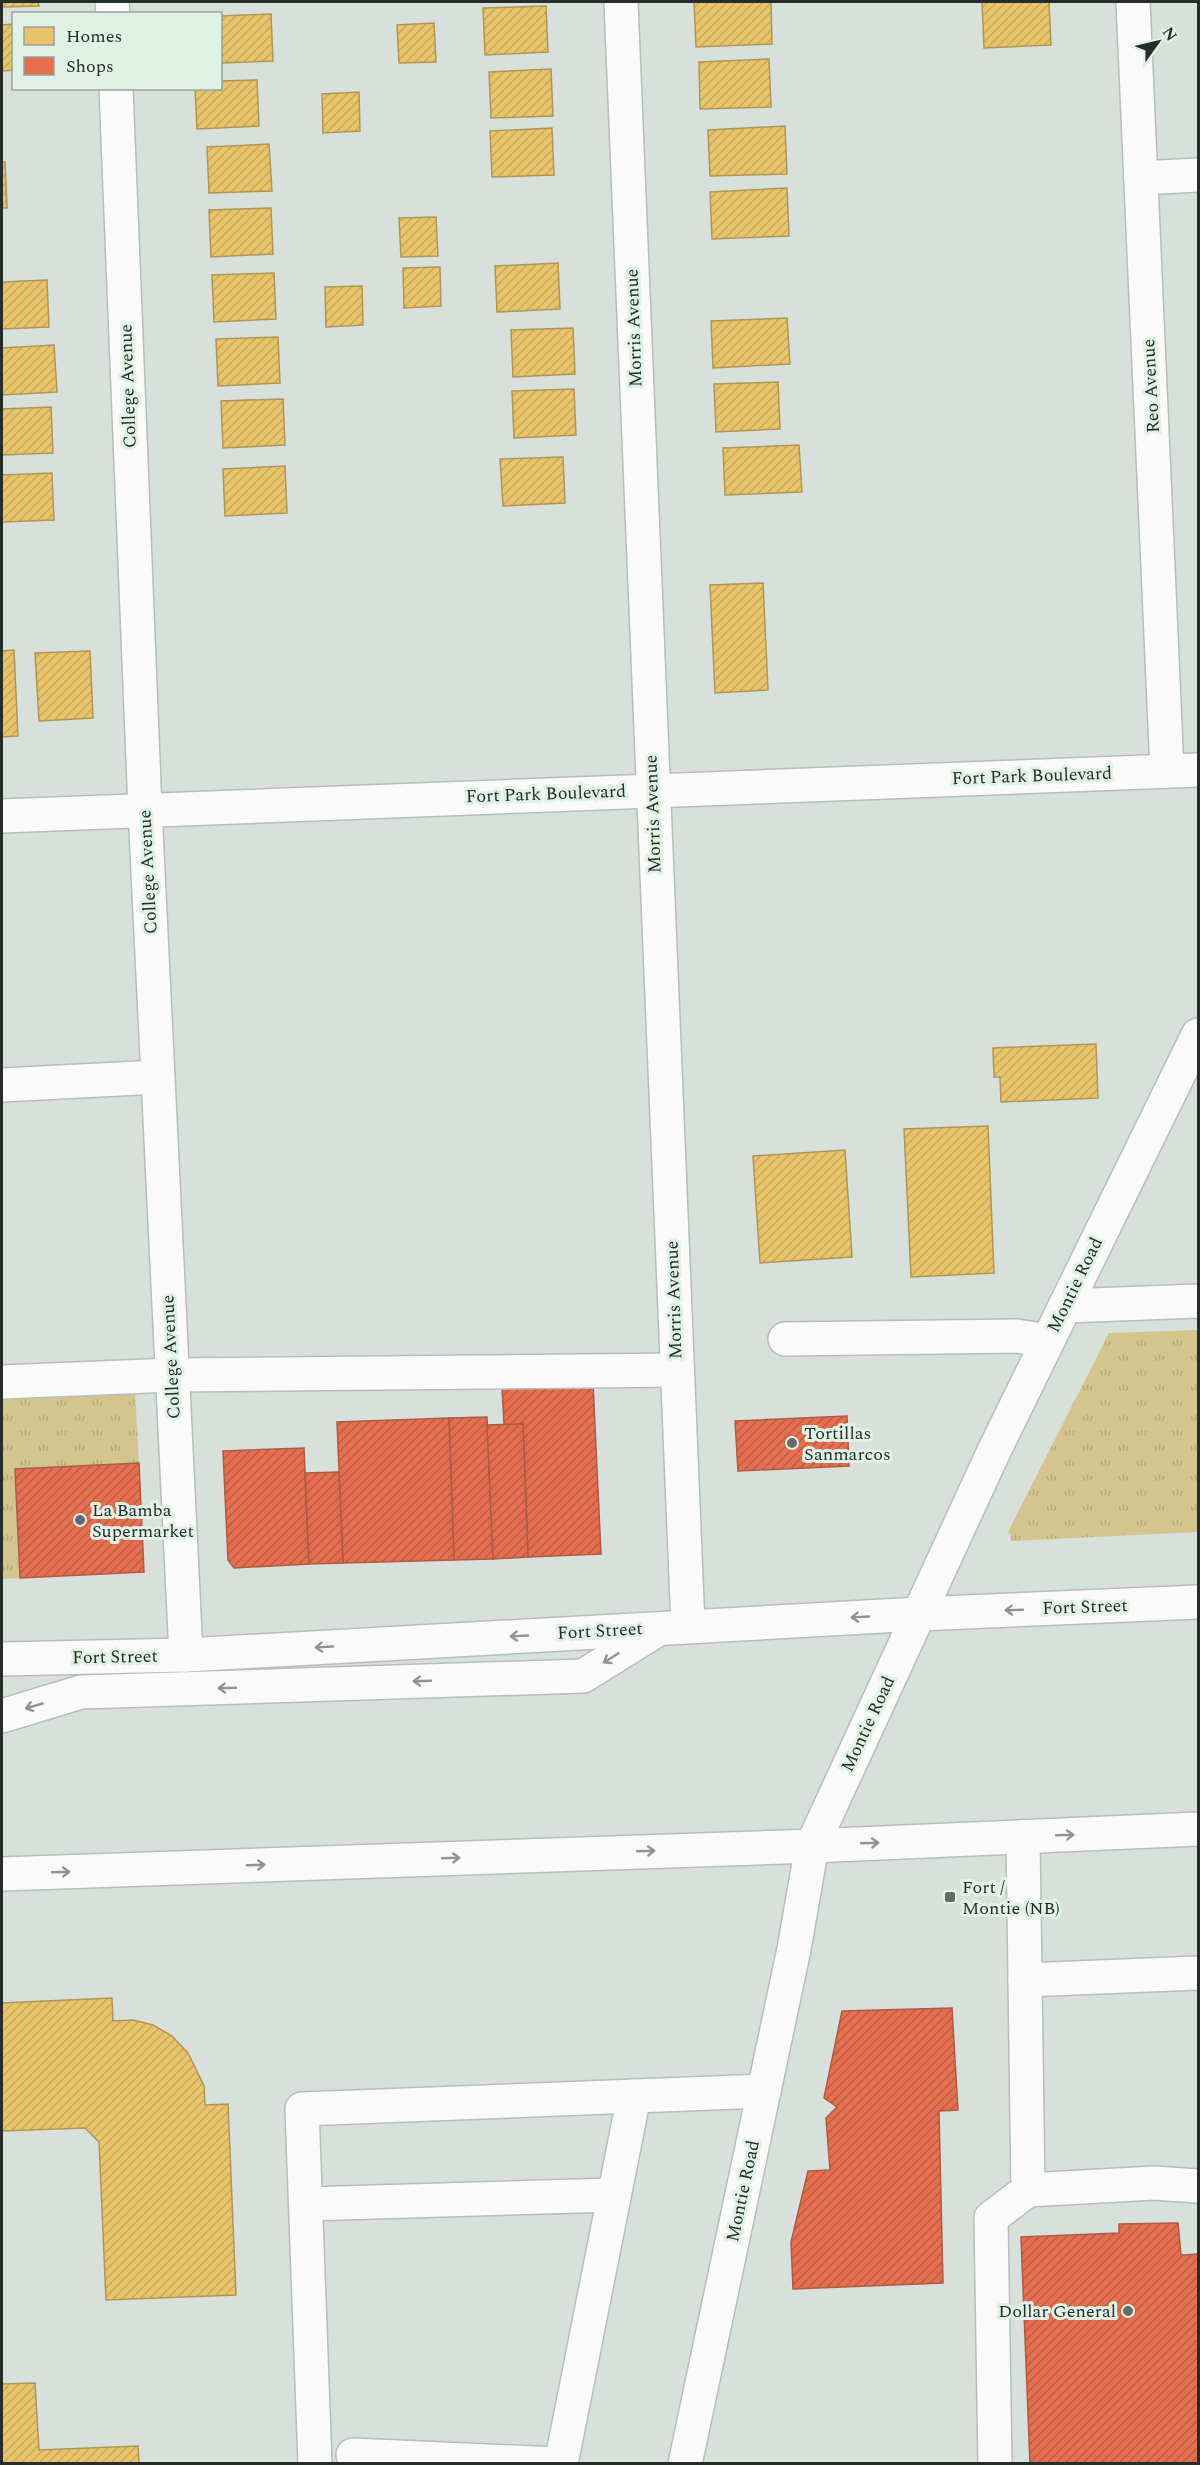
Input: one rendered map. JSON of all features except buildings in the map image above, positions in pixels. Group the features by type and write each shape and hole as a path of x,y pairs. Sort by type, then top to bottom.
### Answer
{"street":[{"name":"Morris Avenue","path":"621,2 677,1370 675,1627"},
{"name":"Reo Avenue","path":"1133,2 1141,178 1183,771"},
{"name":"College Avenue","path":"116,90 145,810 186,1655"},
{"path":"1141,178 1198,175"},
{"name":"Fort Park Boulevard","path":"2,816 1183,771"},
{"name":"Montie Road","path":"685,2463 794,1949 812,1846 1047,1341 1198,1035"},
{"path":"2,1085 158,1077"},
{"path":"1065,1306 1198,1301"},
{"path":"785,1339 1017,1336 1047,1341"},
{"path":"2,1382 172,1375 677,1370"},
{"name":"Fort Street","path":"2,1659 186,1655 919,1614 1198,1602"},
{"path":"2,1716 81,1692 583,1676 675,1627"},
{"path":"2,1873 812,1846 1198,1830"},
{"path":"1023,1837 1028,2190"},
{"path":"1025,1980 1198,1973"},
{"path":"315,2463 302,2109 764,2091"},
{"path":"561,2463 634,2096"},
{"path":"995,2463 992,2218 1028,2190 1154,2183 1198,2186"},
{"path":"307,2204 614,2195"},
{"path":"353,2456 556,2463"}],"green space":[{"path":"1198,1330 1198,1532 1011,1541 1011,1535 1008,1532 1109,1333"},
{"path":"135,1390 139,1463 15,1469 20,1578 2,1579 2,1396"}],"place":[{"name":"Tortillas Sanmarcos","path":"792,1443"},
{"name":"La Bamba Supermarket","path":"80,1520"},
{"name":"Fort / Montie (NB)","path":"950,1897"},
{"name":"Dollar General","path":"1128,2311"}]}
